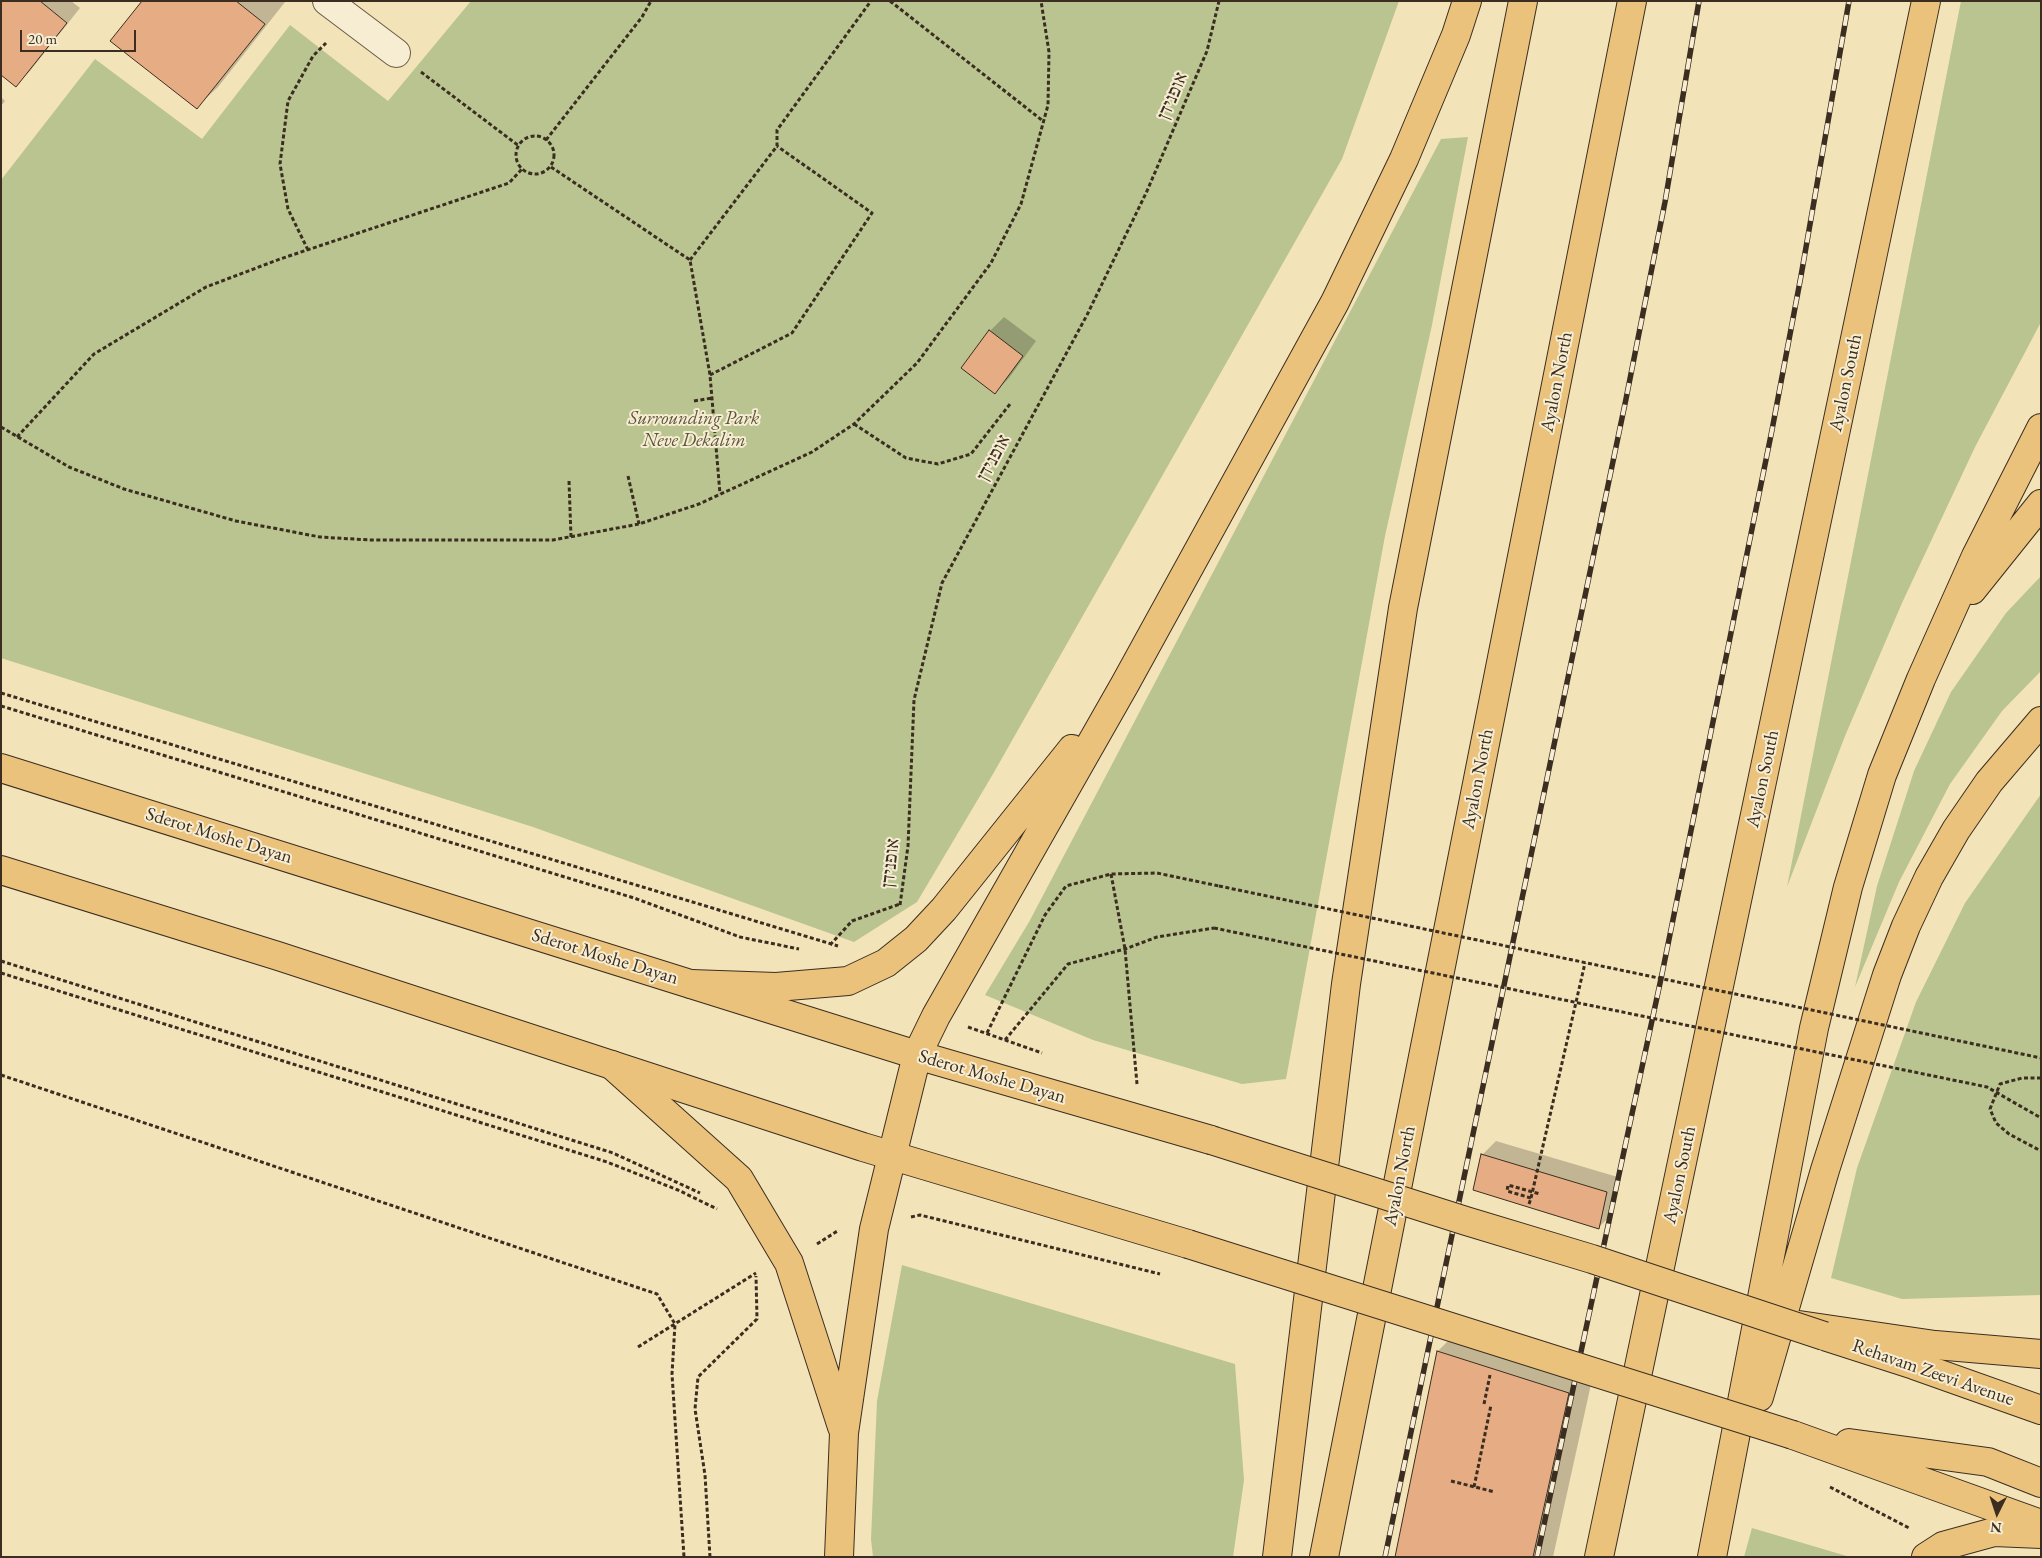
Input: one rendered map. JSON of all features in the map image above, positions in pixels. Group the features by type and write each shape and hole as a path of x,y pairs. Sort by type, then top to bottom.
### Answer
{"main road":[{"path":"839,1557 844,1432 874,1229 917,1056 936,1016 1125,684 1335,302 1404,159 1456,35 1468,1"},
{"path":"1276,1557 1346,984 1403,608 1524,1"},
{"name":"Ayalon North","path":"1324,1557 1632,1"},
{"name":"Ayalon South","path":"1600,1557 1926,1"},
{"path":"1712,1557 1814,1028 1848,887 1882,775 1921,678 1976,556 2041,428"},
{"path":"1947,622 2041,504"},
{"path":"691,984 776,987 848,980 886,963 916,939 944,909 1125,684"},
{"path":"1712,1557 1828,1161 1887,975 1906,926 1929,877 1956,830 1989,782 2041,721"},
{"name":"Sderot Moshe Dayan","path":"1,768 917,1056 1211,1140 1592,1259 1785,1323 1825,1332"},
{"path":"1,870 278,956 891,1155 1188,1244 1793,1435 2041,1524"},
{"path":"612,1065 739,1180 789,1263 844,1432"},
{"path":"1825,1332 1934,1345 2041,1354"},
{"name":"Rehavam Zeevi Avenue","path":"1825,1332 2041,1410"},
{"path":"1793,1435 1988,1462 2041,1484"},
{"path":"1934,1551 1994,1532 2041,1534"}],"street":[{"path":"327,1 396,53"}],"path":[{"path":"546,140 642,17 651,1"},
{"path":"690,260 777,146 777,130 871,1"},
{"path":"890,1 1044,121"},
{"path":"1,427 69,467 124,489 236,521 320,537 370,540 554,540 639,524 699,504 812,452 854,424 917,363 991,263 1021,204 1048,105 1049,52 1041,1"},
{"name":"אופנידן","path":"897,911 900,904 908,846 914,700 942,583 1087,315 1147,191 1207,51 1220,1"},
{"path":"308,250 288,209 280,164 288,101 313,56 349,18"},
{"path":"396,53 518,146"},
{"path":"534,136 546,140 554,149 554,162 550,167 540,174 534,174 522,169 517,158 518,146 534,136"},
{"path":"710,375 792,333 872,213 777,146"},
{"path":"550,167 690,260 710,375 720,494"},
{"path":"17,437 94,354 206,287 308,250 509,183 522,169"},
{"path":"694,401 712,398"},
{"path":"854,424 906,458 938,464 971,454 1010,404"},
{"path":"628,476 639,524"},
{"path":"569,481 571,536"},
{"path":"1,693 843,947"},
{"path":"1,706 634,898 740,937 802,949"},
{"path":"987,1033 1045,914 1066,886 1111,874 1157,873 2041,1058"},
{"path":"1111,874 1125,949 1137,1087"},
{"path":"829,949 830,944 852,921 900,904"},
{"path":"1005,1040 1068,964 1125,949 1158,937 1214,928 1986,1087 2041,1118"},
{"path":"1,961 613,1153 702,1193"},
{"path":"1540,1194 1532,1192 1524,1189 1508,1185 1506,1191 1531,1198 1533,1189 1537,1170 1539,1161 1556,1086 1574,1012 1584,962"},
{"path":"1,973 607,1162 678,1190 722,1212"},
{"path":"1,1075 657,1294 675,1324 672,1374 684,1557"},
{"path":"2041,1078 2022,1078 2000,1084 1990,1109 1996,1123 2009,1134 2041,1151"},
{"path":"874,1229 920,1215 1161,1274"},
{"path":"710,1557 705,1475 695,1409 698,1377 757,1319 756,1273 751,1266"},
{"path":"638,1347 756,1273"},
{"path":"1484,1404 1492,1368"},
{"path":"1474,1487 1491,1405"},
{"path":"1451,1481 1495,1492"},
{"path":"1822,1482 1934,1551"}],"green space":[{"name":"Surrounding Park Neve Dekalim","path":"471,1 1399,1 1342,159 993,774 917,902 854,942 533,827 1,658 1,180 95,59 202,139 290,25 388,101"},
{"path":"1961,1 2041,1 2041,322 1975,447 1902,603 1845,736 1787,887"},
{"path":"1468,137 1432,325 1385,536 1286,1079 1242,1084 1093,1040 985,995 1029,922 1441,139"},
{"path":"2041,576 2041,671 2002,711 1950,784 1899,882 1855,987 1877,886 1914,771 1951,692 2006,613"},
{"path":"2041,794 2041,1295 1902,1299 1831,1278 1857,1168 1916,1002 1965,903"},
{"path":"902,1265 1235,1364 1244,1480 1233,1557 873,1557 871,1539 877,1401"},
{"path":"1752,1528 1850,1557 1744,1557"}],"building":[{"path":"1,1 40,1 67,23 16,87 1,75"},
{"path":"142,1 236,1 265,24 197,109 110,41"},
{"path":"989,330 1023,356 995,394 961,368"},
{"path":"1481,1154 1607,1192 1599,1229 1473,1190"},
{"path":"1437,1351 1569,1393 1533,1557 1395,1557"}],"railway":[{"path":"1385,1557 1626,399 1665,202 1699,1"},
{"path":"1537,1557 1662,974 1772,430 1849,1"}]}
